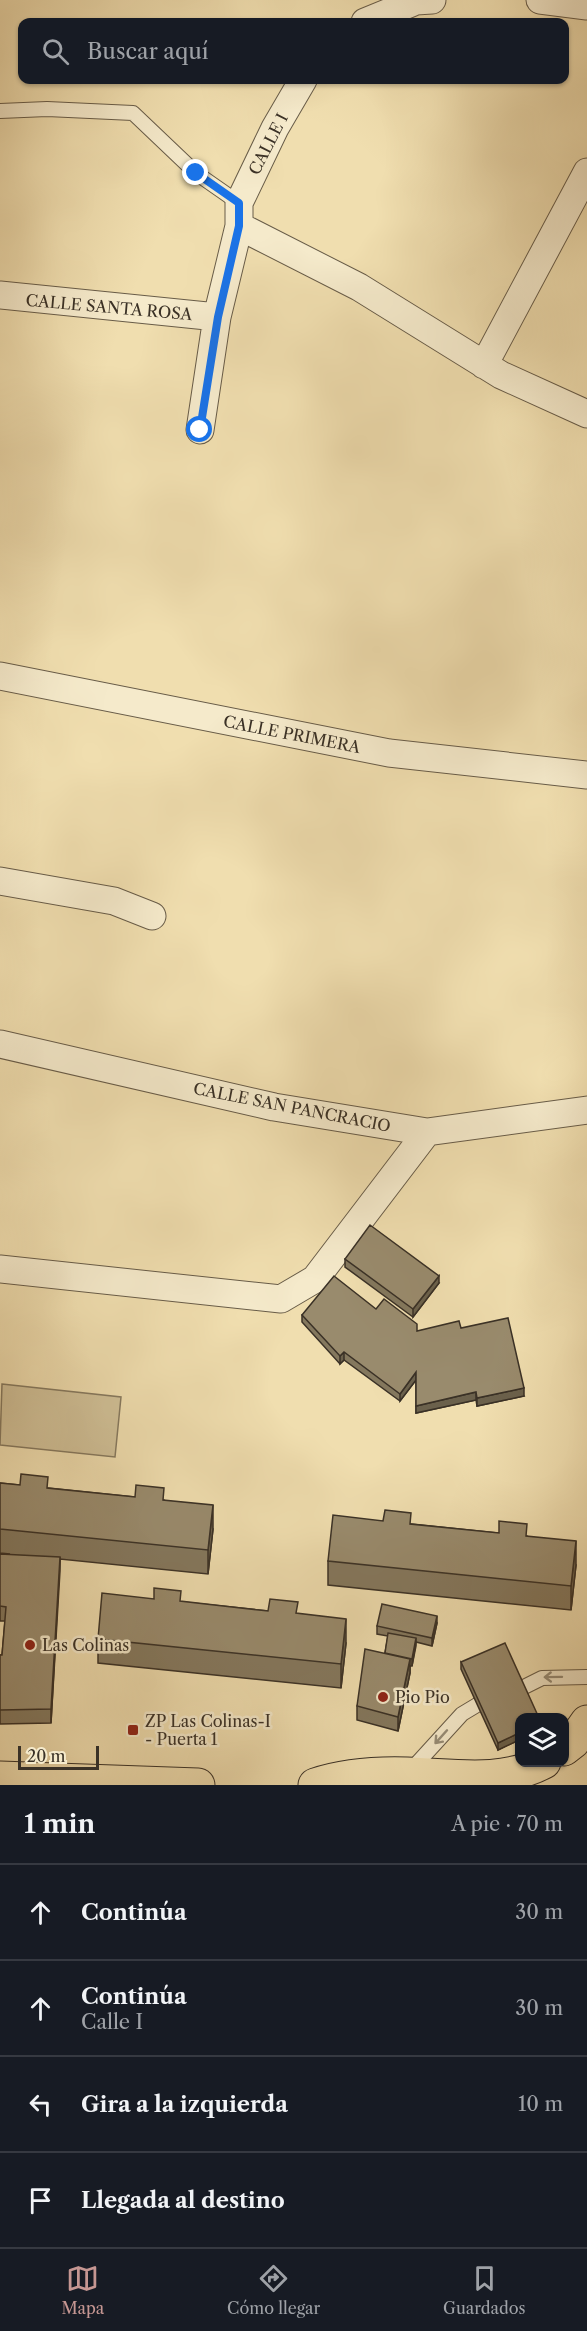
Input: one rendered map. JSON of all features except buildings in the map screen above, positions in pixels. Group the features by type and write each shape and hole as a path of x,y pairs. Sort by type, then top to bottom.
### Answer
{"main road":[{"path":"569,1745 587,1722"},
{"path":"315,1785 342,1776 407,1774 481,1779 535,1767"},
{"path":"0,1778 198,1785"}],"street":[{"path":"375,18 416,1 432,0"},
{"path":"540,0 587,6"},
{"name":"CALLE I","path":"200,430 218,317 239,214 275,128 301,84"},
{"path":"483,364 587,172"},
{"path":"239,214 501,375 587,414"},
{"name":"CALLE SANTA ROSA","path":"0,295 218,317"},
{"name":"CALLE PRIMERA","path":"0,676 389,753 587,775"},
{"path":"0,881 114,901 152,916"},
{"name":"CALLE SAN PANCRACIO","path":"0,1044 274,1107 428,1132 587,1110"},
{"path":"0,1269 281,1299 315,1279 428,1132"}],"lane":[{"path":"0,111 47,109 133,113 239,214"},
{"path":"522,1688 542,1678 587,1677"},
{"path":"407,1774 462,1714 477,1705"}],"shaded area":[{"path":"2,1384 121,1397 115,1457 0,1445"}],"place":[{"name":"Las Colinas","path":"30,1645"},
{"name":"Pio Pio","path":"383,1697"},
{"name":"ZP Las Colinas-I - Puerta 1","path":"133,1730"}],"route":[{"path":"196,173 239,203 239,226 218,317 200,430"}]}
